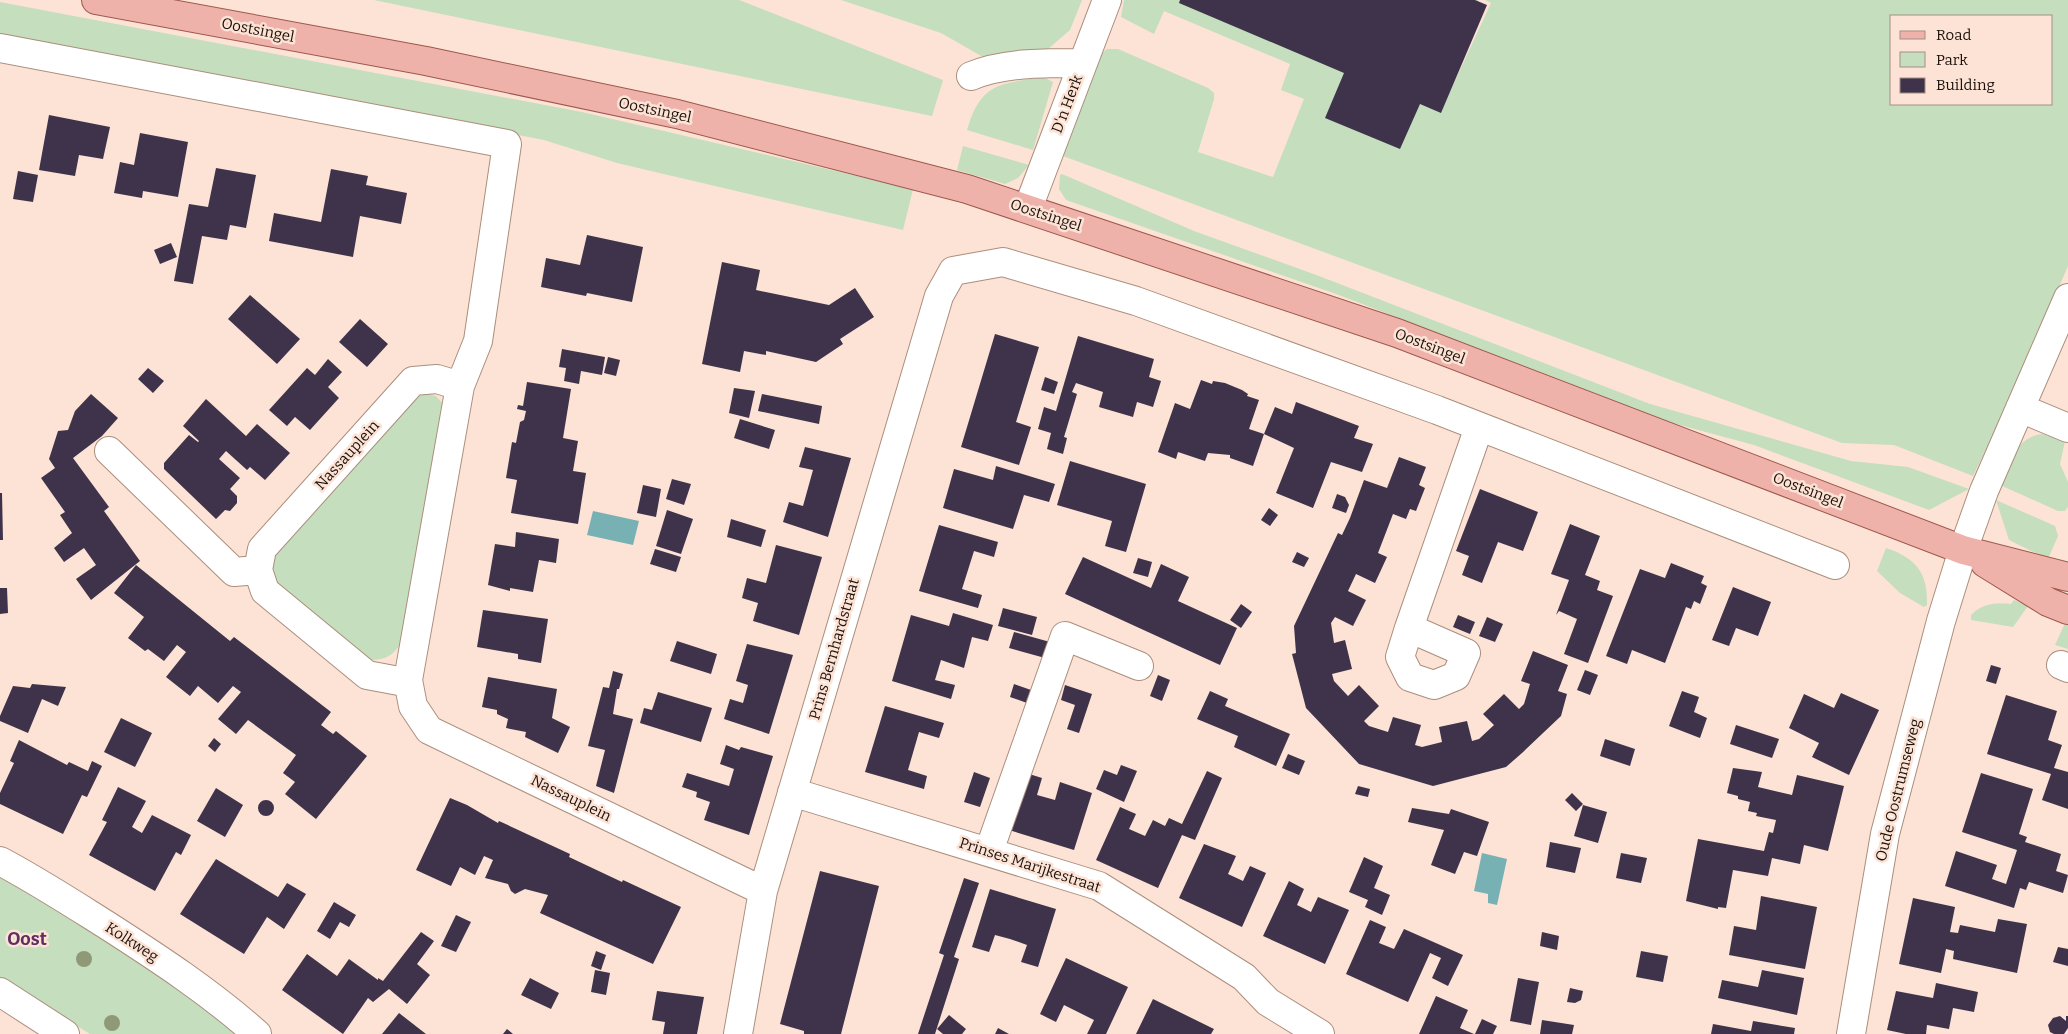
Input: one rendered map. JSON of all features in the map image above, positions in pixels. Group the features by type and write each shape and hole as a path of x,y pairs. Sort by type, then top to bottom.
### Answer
{"main road":[{"name":"Oostsingel","path":"96,0 426,62 677,114 944,182 1028,208 1397,333 1962,550 2068,577"},
{"name":"Oostsingel","path":"1962,550 2048,602 2068,610"}],"street":[{"name":"D'n Herk","path":"1028,208 1107,0"},
{"name":"Nassauplein","path":"0,48 507,144 478,341 460,386 408,680 413,706 429,730 763,891"},
{"path":"971,76 983,71 1042,63 1083,63"},
{"name":"Prins Bernhardstraat","path":"738,1034 763,891 939,296 953,271 1003,262 1136,301 1479,427"},
{"path":"1962,550 1984,491 2068,298"},
{"name":"Nassauplein","path":"258,570 262,549 413,381 437,379 460,386"},
{"path":"2020,408 2068,428"},
{"path":"1409,628 1479,427 1835,565"},
{"path":"109,451 234,572 258,570 265,590 367,676 408,680"},
{"name":"Oude Oostrumseweg","path":"1850,1034 1885,834 1941,621 1962,550"},
{"path":"989,851 1065,636 1139,666"},
{"name":"Prinses Marijkestraat","path":"792,792 1099,886 1244,976 1268,1002 1320,1034"},
{"name":"Kolkweg","path":"0,861 28,876 148,951 223,1004 257,1034"},
{"path":"0,992 65,1034"}],"green space":[{"path":"374,0 739,0 943,80 932,116"},
{"path":"841,0 1082,0 1070,30 1048,49 997,65 941,33"},
{"path":"1124,0 1477,0 1479,1 1434,109 1441,111 1491,3 1485,0 2068,0 2068,266 2012,395 1973,476 1894,445 1842,443 1063,156 1066,140 1098,56 1107,49 1118,49 1208,88 1214,93 1214,99 1198,152 1273,177 1304,99 1281,90 1290,64 1164,11 1154,34 1121,17"},
{"path":"0,2 582,112 913,189 903,230 617,163 544,140 0,35"},
{"path":"1043,77 1053,82 1033,150 967,130 979,102 994,88 1015,81"},
{"path":"963,146 1029,165 1018,178 1005,184 957,170"},
{"path":"1062,174 1194,231 1319,276 1650,404 1851,461 1908,467 1969,489 1929,510 1754,445 1665,421 1339,295 1066,200 1059,189 1060,175"},
{"path":"424,393 436,396 444,405 402,642 394,652 385,658 362,660 272,577 271,564 280,543 407,398"},
{"path":"2042,434 2065,441 2060,464 2068,482 2068,507 2065,511 2058,511 2000,485 2019,446 2025,440"},
{"path":"1996,500 2055,526 2058,536 2048,559 2009,540"},
{"path":"1886,548 1905,557 1918,568 1925,584 1927,605 1924,607 1900,593 1877,571"},
{"path":"2014,600 2028,606 2013,627 1971,620 1971,615 1980,608 1994,604 2011,604"},
{"path":"2068,619 2068,649 2055,645"},
{"path":"0,872 134,957 241,1034 90,1034 0,978"}],"water":[{"path":"593,511 639,521 633,545 587,535"},
{"path":"1482,853 1507,859 1497,905 1488,903 1488,894 1474,891"}],"building":[{"path":"1180,0 1475,0 1487,5 1441,113 1420,104 1400,149 1325,118 1344,73 1179,3"},
{"path":"49,115 110,127 103,159 79,155 75,176 39,170"},
{"path":"140,133 188,142 178,197 143,191 142,198 114,193 120,162 134,165"},
{"path":"216,168 256,175 246,228 230,225 227,240 202,236 193,284 174,281 189,204 208,207"},
{"path":"331,169 368,176 366,185 407,193 401,224 360,216 353,257 269,241 274,213 321,222"},
{"path":"18,171 38,175 33,202 13,199"},
{"path":"587,235 643,247 632,302 587,293 586,296 541,287 546,258 580,265"},
{"path":"171,243 177,257 160,264 154,250"},
{"path":"722,262 760,270 756,290 829,305 855,288 874,317 840,339 843,344 816,362 766,351 766,355 744,351 740,372 702,364"},
{"path":"250,295 300,339 277,364 228,319"},
{"path":"360,319 388,344 367,367 339,342"},
{"path":"995,334 1039,347 1016,422 1031,427 1019,465 961,447"},
{"path":"1078,336 1154,359 1149,377 1161,381 1153,407 1137,402 1133,417 1099,407 1103,392 1076,383 1072,392 1077,394 1064,437 1067,438 1063,454 1047,449 1051,433 1038,429 1044,407 1056,411"},
{"path":"562,349 605,357 602,375 581,371 579,384 564,381 566,368 559,367"},
{"path":"608,357 620,360 616,376 604,373"},
{"path":"328,359 342,372 328,387 339,398 310,430 295,417 287,426 269,410 307,368 315,375"},
{"path":"148,368 164,381 153,393 138,379"},
{"path":"1045,377 1058,382 1054,394 1041,390"},
{"path":"1201,380 1212,384 1213,381 1225,383 1242,390 1248,394 1247,396 1259,400 1249,429 1264,434 1253,466 1230,458 1230,455 1208,453 1205,461 1178,452 1176,459 1158,452 1175,403 1190,409"},
{"path":"527,382 571,389 563,438 578,441 573,471 586,473 578,524 511,513 517,480 506,478 512,442 516,443 520,422 524,420 526,411 517,409 518,405 523,406"},
{"path":"734,388 755,391 749,418 729,413"},
{"path":"91,394 118,418 102,436 73,458 109,507 104,511 140,561 91,600 76,579 96,565 84,548 64,562 54,548 72,533 60,515 65,512 41,478 55,468 49,459 58,431 68,430 75,411"},
{"path":"762,394 822,406 819,424 758,411"},
{"path":"206,399 246,436 257,424 290,453 265,480 250,467 247,470 226,451 219,459 240,478 230,489 237,496 237,503 230,511 225,510 216,519 164,469 164,463 189,435 199,441 183,426"},
{"path":"1296,402 1359,426 1354,438 1373,444 1362,472 1331,462 1313,508 1276,493 1294,448 1264,434 1275,407 1292,414"},
{"path":"740,419 775,430 769,449 734,438"},
{"path":"805,447 851,458 828,537 783,522 789,502 803,506 813,470 799,467"},
{"path":"1399,457 1426,467 1419,485 1425,488 1416,511 1410,509 1406,519 1393,514 1378,553 1387,557 1375,583 1356,574 1348,591 1366,600 1353,626 1335,617 1331,623 1334,643 1345,640 1352,669 1332,674 1334,681 1348,696 1359,685 1379,706 1364,721 1369,726 1388,732 1393,717 1421,725 1415,745 1422,747 1442,742 1439,727 1467,721 1472,741 1479,739 1494,725 1483,714 1504,694 1519,709 1524,704 1530,684 1521,681 1533,651 1568,665 1558,691 1567,694 1561,716 1522,753 1506,767 1433,786 1359,764 1306,708 1292,654 1296,653 1294,626 1338,533 1342,535 1364,480 1387,488"},
{"path":"1070,461 1146,484 1126,552 1105,546 1112,521 1057,505"},
{"path":"996,466 1055,484 1049,502 1024,495 1013,529 943,508 954,469 993,480"},
{"path":"672,479 691,484 684,505 666,499"},
{"path":"643,485 661,489 656,517 637,513"},
{"path":"1480,489 1538,512 1523,551 1498,542 1482,583 1462,575 1469,556 1456,551"},
{"path":"0,493 2,493 3,540 0,540"},
{"path":"1337,494 1345,497 1349,505 1346,513 1332,508"},
{"path":"1269,508 1278,515 1270,526 1261,520"},
{"path":"667,510 693,519 681,554 656,546"},
{"path":"731,519 766,530 761,547 727,537"},
{"path":"1570,524 1600,536 1585,575 1600,581 1597,590 1613,596 1588,663 1564,654 1577,619 1559,611 1556,615 1569,580 1551,574"},
{"path":"939,525 998,542 994,557 974,551 962,589 982,595 978,608 919,591"},
{"path":"516,532 559,539 556,563 539,560 533,592 510,588 510,591 488,585 495,544 515,547"},
{"path":"776,545 822,557 799,635 753,621 758,603 742,598 747,578 766,583"},
{"path":"655,549 681,557 676,572 650,564"},
{"path":"1297,552 1309,558 1304,567 1292,562"},
{"path":"1083,557 1151,588 1161,564 1189,577 1178,601 1237,628 1220,665 1065,594"},
{"path":"1138,558 1152,562 1148,577 1133,573"},
{"path":"1671,563 1704,576 1701,583 1707,586 1700,604 1694,601 1691,609 1686,607 1665,663 1632,650 1627,664 1606,656 1640,569 1665,578"},
{"path":"136,565 230,641 234,637 331,712 321,725 333,734 336,731 367,756 316,819 285,794 295,782 283,773 296,755 248,720 236,734 218,719 241,692 233,686 218,703 198,686 190,696 166,677 186,652 177,645 164,661 148,649 145,651 128,638 144,617 114,593"},
{"path":"1733,587 1771,602 1758,636 1736,628 1729,646 1712,640"},
{"path":"0,588 7,588 8,613 0,614"},
{"path":"1241,604 1252,612 1241,628 1230,620"},
{"path":"1003,608 1037,617 1032,635 998,626"},
{"path":"483,610 548,619 541,663 518,659 518,654 477,647"},
{"path":"953,613 993,625 988,641 972,637 964,668 941,660 935,680 955,685 951,699 892,681 911,615 949,626"},
{"path":"1458,615 1475,622 1470,634 1453,627"},
{"path":"1487,617 1503,624 1495,642 1479,636"},
{"path":"1014,632 1050,642 1045,658 1009,648"},
{"path":"677,641 717,654 711,674 670,661"},
{"path":"747,644 793,655 769,734 724,719 730,699 743,703 748,685 736,681"},
{"path":"1991,665 2001,668 1996,684 1986,681"},
{"path":"1585,670 1598,675 1590,695 1577,690"},
{"path":"613,671 623,674 619,689 617,689 613,714 633,719 614,793 596,786 605,750 588,746 603,687 609,688"},
{"path":"1158,675 1170,680 1162,701 1150,696"},
{"path":"488,677 557,689 552,718 570,727 558,753 525,737 526,732 506,728 508,719 497,714 497,710 482,707"},
{"path":"32,684 66,687 58,706 42,699 28,733 0,721 0,716 13,686 30,688"},
{"path":"1014,684 1031,690 1027,703 1010,697"},
{"path":"1065,685 1092,694 1079,733 1067,729 1075,705 1061,700"},
{"path":"1210,691 1228,699 1225,706 1290,734 1276,766 1234,747 1238,736 1197,719"},
{"path":"1682,691 1699,697 1694,712 1707,718 1700,738 1669,726"},
{"path":"658,692 712,708 701,742 640,723 644,708 652,710"},
{"path":"1841,693 1879,710 1849,775 1812,757 1819,743 1789,728 1804,694 1834,708"},
{"path":"2006,695 2057,711 2048,740 2062,745 2054,768 2068,772 2068,809 2042,800 2051,774 1987,754"},
{"path":"885,706 944,723 939,738 919,732 908,770 927,776 924,789 865,772"},
{"path":"121,718 152,733 135,767 104,752"},
{"path":"1736,725 1779,739 1772,758 1730,744"},
{"path":"214,738 221,744 215,752 208,746"},
{"path":"1605,739 1635,749 1630,766 1600,756"},
{"path":"19,740 67,765 69,762 88,771 92,761 102,766 87,797 82,795 63,834 0,804 0,793 14,763 10,761"},
{"path":"726,745 739,750 741,747 773,756 749,835 704,820 710,802 696,797 697,792 682,787 687,773 729,786 734,769 720,764"},
{"path":"1288,754 1305,761 1299,775 1282,768"},
{"path":"1121,765 1137,771 1124,802 1096,789 1104,770 1117,775"},
{"path":"1733,768 1762,772 1758,787 1792,795 1797,775 1844,786 1828,851 1804,845 1800,864 1772,858 1768,876 1733,870 1726,908 1718,907 1718,909 1686,901 1698,839 1764,851 1769,832 1773,833 1776,820 1756,816 1757,813 1748,811 1750,802 1738,799 1738,796 1727,793"},
{"path":"1207,771 1222,778 1195,840 1182,835 1158,888 1096,860 1120,807 1136,814 1129,829 1145,836 1153,820 1165,826 1169,818 1182,824"},
{"path":"974,772 990,778 980,807 964,802"},
{"path":"1026,773 1042,778 1037,795 1055,800 1060,782 1092,793 1074,850 1009,830"},
{"path":"1981,773 2033,789 2019,834 2027,837 2025,842 2061,854 2056,871 2068,875 2063,893 2029,882 2026,890 2020,888 2014,908 1945,886 1956,851 1997,865 1992,879 2006,884 2017,850 1962,832"},
{"path":"1358,786 1370,789 1368,797 1355,794"},
{"path":"118,787 146,801 132,827 142,833 152,815 191,835 181,855 176,852 155,891 89,855 107,822 102,820"},
{"path":"216,788 243,805 225,837 197,821"},
{"path":"1572,793 1583,804 1576,811 1565,800"},
{"path":"450,798 467,805 498,823 499,821 570,854 569,857 681,907 653,964 540,913 548,895 525,889 515,894 511,891 508,884 485,878 493,860 484,856 475,875 460,867 451,886 416,870"},
{"path":"266,800 272,802 274,808 272,814 266,816 260,814 258,808 260,802"},
{"path":"1583,805 1607,812 1598,843 1574,836"},
{"path":"1412,808 1449,814 1451,809 1489,822 1477,856 1464,852 1455,874 1431,865 1444,830 1408,822"},
{"path":"1550,842 1581,848 1575,873 1546,867"},
{"path":"1204,844 1236,856 1228,874 1243,881 1250,866 1266,873 1242,927 1179,898"},
{"path":"1621,853 1647,858 1641,883 1616,878"},
{"path":"1364,857 1383,866 1374,888 1390,895 1382,915 1365,907 1368,900 1349,892"},
{"path":"216,859 278,897 287,883 306,894 284,929 267,917 244,954 180,914"},
{"path":"820,871 879,886 841,1034 804,1034 804,1031 780,1024"},
{"path":"964,878 979,883 954,957 959,959 935,1034 918,1034 944,955 939,953"},
{"path":"1289,881 1304,889 1297,905 1311,912 1318,897 1349,910 1325,964 1263,936"},
{"path":"990,889 1056,909 1038,967 1021,962 1027,945 1010,939 995,935 989,952 972,947"},
{"path":"1761,896 1817,907 1805,969 1729,955 1734,926 1756,930"},
{"path":"1913,898 1955,907 1950,932 1958,933 1960,925 1995,932 1998,919 2027,924 2017,973 1953,959 1954,951 1946,949 1941,973 1899,964"},
{"path":"334,902 356,915 349,927 340,922 330,939 317,931"},
{"path":"456,915 471,922 456,952 441,946"},
{"path":"1370,920 1386,927 1379,943 1394,949 1404,929 1463,955 1448,986 1432,978 1441,958 1430,953 1408,1002 1346,974"},
{"path":"421,932 434,941 417,964 430,975 407,1004 389,989 373,1002 368,998 343,1034 282,990 307,954 337,976 349,959 378,980 378,978 383,981"},
{"path":"1542,932 1559,936 1557,950 1540,946"},
{"path":"2058,947 2068,949 2068,966 2053,962"},
{"path":"596,951 606,955 601,970 591,966"},
{"path":"1641,951 1668,956 1663,982 1636,977"},
{"path":"1066,958 1128,987 1106,1034 1087,1034 1094,1020 1064,1005 1056,1022 1040,1014"},
{"path":"595,970 610,973 606,995 591,992"},
{"path":"1762,970 1804,978 1797,1015 1718,998 1722,980 1758,987"},
{"path":"530,978 559,993 551,1009 521,995"},
{"path":"1518,978 1539,982 1531,1025 1510,1021"},
{"path":"1936,983 1978,992 1974,1012 1953,1008 1949,1029 1927,1025 1926,1034 1906,1034 1887,1030 1896,991 1933,998"},
{"path":"1570,988 1583,991 1581,1000 1575,1003 1567,1002"},
{"path":"657,991 704,997 697,1034 663,1034 665,1022 652,1020"},
{"path":"1436,996 1468,1010 1460,1028 1474,1034 1419,1034"},
{"path":"1153,999 1214,1029 1211,1034 1136,1034"},
{"path":"399,1013 426,1034 382,1034"},
{"path":"949,1015 966,1029 962,1034 943,1034 937,1029"},
{"path":"2060,1016 2066,1021 2066,1016 2068,1016 2068,1028 2064,1034 2054,1034 2050,1032 2048,1025 2053,1018"},
{"path":"1482,1019 1497,1026 1493,1034 1475,1034"},
{"path":"1542,1020 1574,1025 1572,1034 1540,1034"},
{"path":"1753,1021 1795,1028 1794,1034 1711,1034 1713,1024 1751,1031"},
{"path":"998,1028 1009,1034 995,1034"},
{"path":"507,1029 513,1034 503,1034"}],"district":[{"name":"Oost","path":"27,939"}]}
